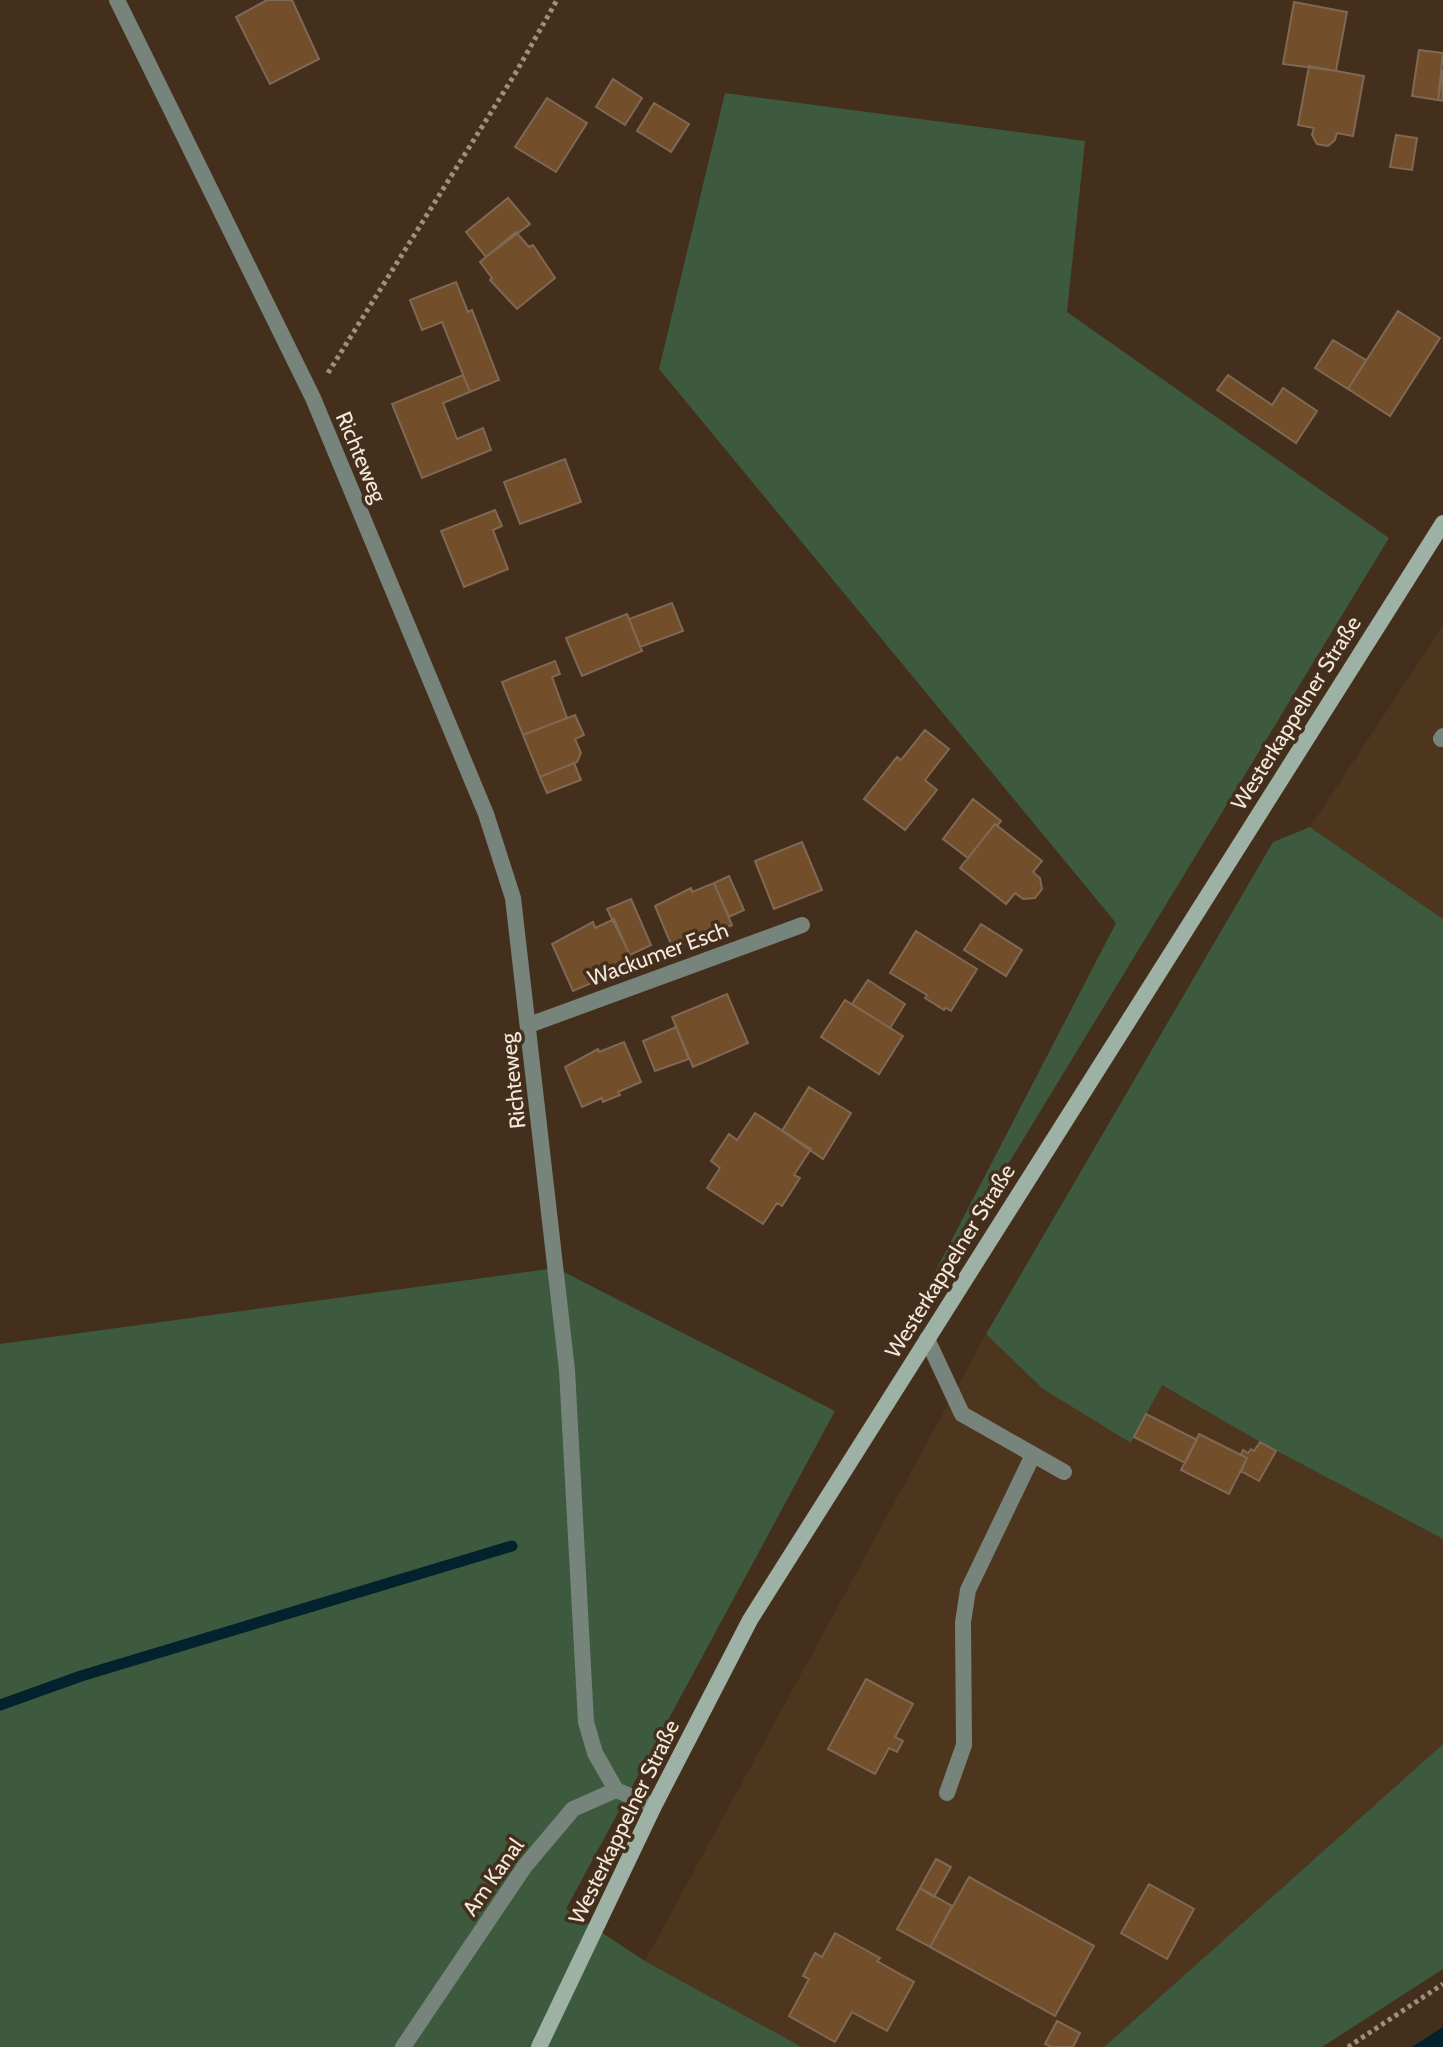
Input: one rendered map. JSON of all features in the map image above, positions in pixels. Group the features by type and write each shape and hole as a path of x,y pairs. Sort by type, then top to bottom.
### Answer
{"main road":[{"name":"Westerkappelner Straße","path":"539,2047 654,1806 750,1620 1443,523"}],"street":[{"name":"Richteweg","path":"117,0 313,398 486,814 513,898 567,1370 586,1722 595,1753 616,1790"},
{"name":"Wackumer Esch","path":"529,1025 802,925"},
{"path":"927,1339 962,1414 1064,1472"},
{"path":"947,1793 964,1745 963,1622 968,1590 1033,1455"},
{"path":"616,1790 654,1806"},
{"name":"Am Kanal","path":"403,2047 525,1866 573,1809 616,1790"}],"path":[{"name":"Richteweg","path":"313,398 515,74 557,0"},
{"path":"1348,2047 1443,1984"}],"shaded area":[{"path":"1443,626 1443,919 1310,827"},
{"path":"986,1334 1043,1389 1134,1437 1162,1385 1260,1442 1443,1539 1443,1744 1104,2047 802,2047 645,1961"}],"green space":[{"path":"725,93 1085,141 1067,312 1389,538 892,1355 1116,923 659,369"},
{"path":"1310,827 1443,919 1443,1539 1260,1442 1162,1385 1131,1443 1043,1389 986,1334 1273,842"},
{"path":"556,1268 835,1411 566,1909 645,1961 802,2047 0,2047 0,1344"},
{"path":"1443,1744 1443,1969 1322,2047 1104,2047"}],"water":[{"path":"1443,2027 1443,2047 1412,2047"}],"building":[{"path":"267,0 292,0 319,59 270,84 236,17"},
{"path":"1294,2 1347,12 1336,71 1283,64"},
{"path":"1419,50 1443,53 1438,100 1412,96"},
{"path":"1309,66 1364,76 1353,136 1337,133 1328,146 1317,144 1312,135 1314,128 1298,125"},
{"path":"1443,69 1443,101 1438,100"},
{"path":"613,79 642,98 625,125 596,107"},
{"path":"547,98 587,123 556,172 515,147"},
{"path":"654,103 689,124 671,152 637,131"},
{"path":"1396,135 1417,138 1412,170 1390,167"},
{"path":"508,198 530,224 486,257 466,232"},
{"path":"516,232 529,247 533,245 555,278 517,309 490,280 492,278 480,262"},
{"path":"456,282 468,312 472,310 499,380 470,392 442,322 422,330 410,300"},
{"path":"1398,311 1440,338 1390,416 1348,389"},
{"path":"1333,340 1366,360 1348,389 1315,368"},
{"path":"463,375 470,392 443,403 457,439 483,428 491,450 422,478 392,404"},
{"path":"1228,375 1272,405 1283,388 1317,411 1296,443 1217,390"},
{"path":"565,459 581,502 520,524 504,482"},
{"path":"495,510 502,526 493,530 508,569 464,587 441,531"},
{"path":"672,603 683,631 640,647 629,619"},
{"path":"627,614 642,651 582,676 566,638"},
{"path":"555,661 560,674 552,677 567,718 523,735 502,682"},
{"path":"575,715 584,735 575,739 581,753 577,762 540,777 523,735"},
{"path":"925,730 949,749 925,780 937,790 905,830 864,799 897,757 901,760"},
{"path":"574,763 581,780 547,793 540,777"},
{"path":"973,799 1001,821 997,826 995,824 968,858 943,839"},
{"path":"995,824 1042,861 1033,872 1040,878 1042,889 1035,898 1023,899 1015,893 1006,904 960,868"},
{"path":"802,842 822,890 774,909 755,861"},
{"path":"729,876 744,910 729,917 714,883"},
{"path":"714,883 732,925 693,945 692,942 673,949 655,906 691,888 692,892"},
{"path":"631,899 651,945 630,955 607,909"},
{"path":"614,919 634,965 573,991 552,944 593,922 595,928"},
{"path":"981,924 1022,950 1006,976 964,950"},
{"path":"916,931 977,969 951,1011 944,1010 925,998 927,995 890,973"},
{"path":"868,980 905,1004 890,1028 852,1004"},
{"path":"727,994 748,1043 693,1067 672,1017"},
{"path":"845,1000 903,1036 879,1074 821,1037"},
{"path":"676,1027 689,1059 655,1071 643,1041"},
{"path":"624,1042 641,1082 618,1092 620,1095 603,1102 602,1098 582,1107 565,1067 598,1049 599,1052"},
{"path":"809,1087 851,1113 823,1159 782,1131"},
{"path":"755,1113 811,1149 794,1175 800,1178 782,1206 777,1203 763,1224 707,1188 720,1168 711,1161 729,1134 737,1140"},
{"path":"1146,1414 1197,1440 1185,1463 1134,1437"},
{"path":"1199,1434 1247,1458 1229,1494 1181,1470"},
{"path":"1260,1442 1276,1451 1259,1481 1241,1471 1247,1458 1241,1455 1243,1450 1248,1453 1251,1449 1254,1451"},
{"path":"866,1679 913,1704 895,1737 903,1741 897,1752 889,1748 875,1774 828,1749"},
{"path":"936,1859 951,1867 934,1897 920,1888"},
{"path":"969,1877 1094,1946 1055,2016 930,1947"},
{"path":"1149,1884 1194,1909 1167,1959 1121,1933"},
{"path":"920,1888 952,1906 930,1947 897,1929"},
{"path":"835,1933 880,1958 877,1961 914,1982 887,2031 852,2012 835,2042 789,2016 809,1979 803,1976 815,1953 822,1957"},
{"path":"1057,2021 1080,2033 1073,2047 1045,2044"}],"waterway":[{"path":"0,1705 81,1676 512,1546"}]}
